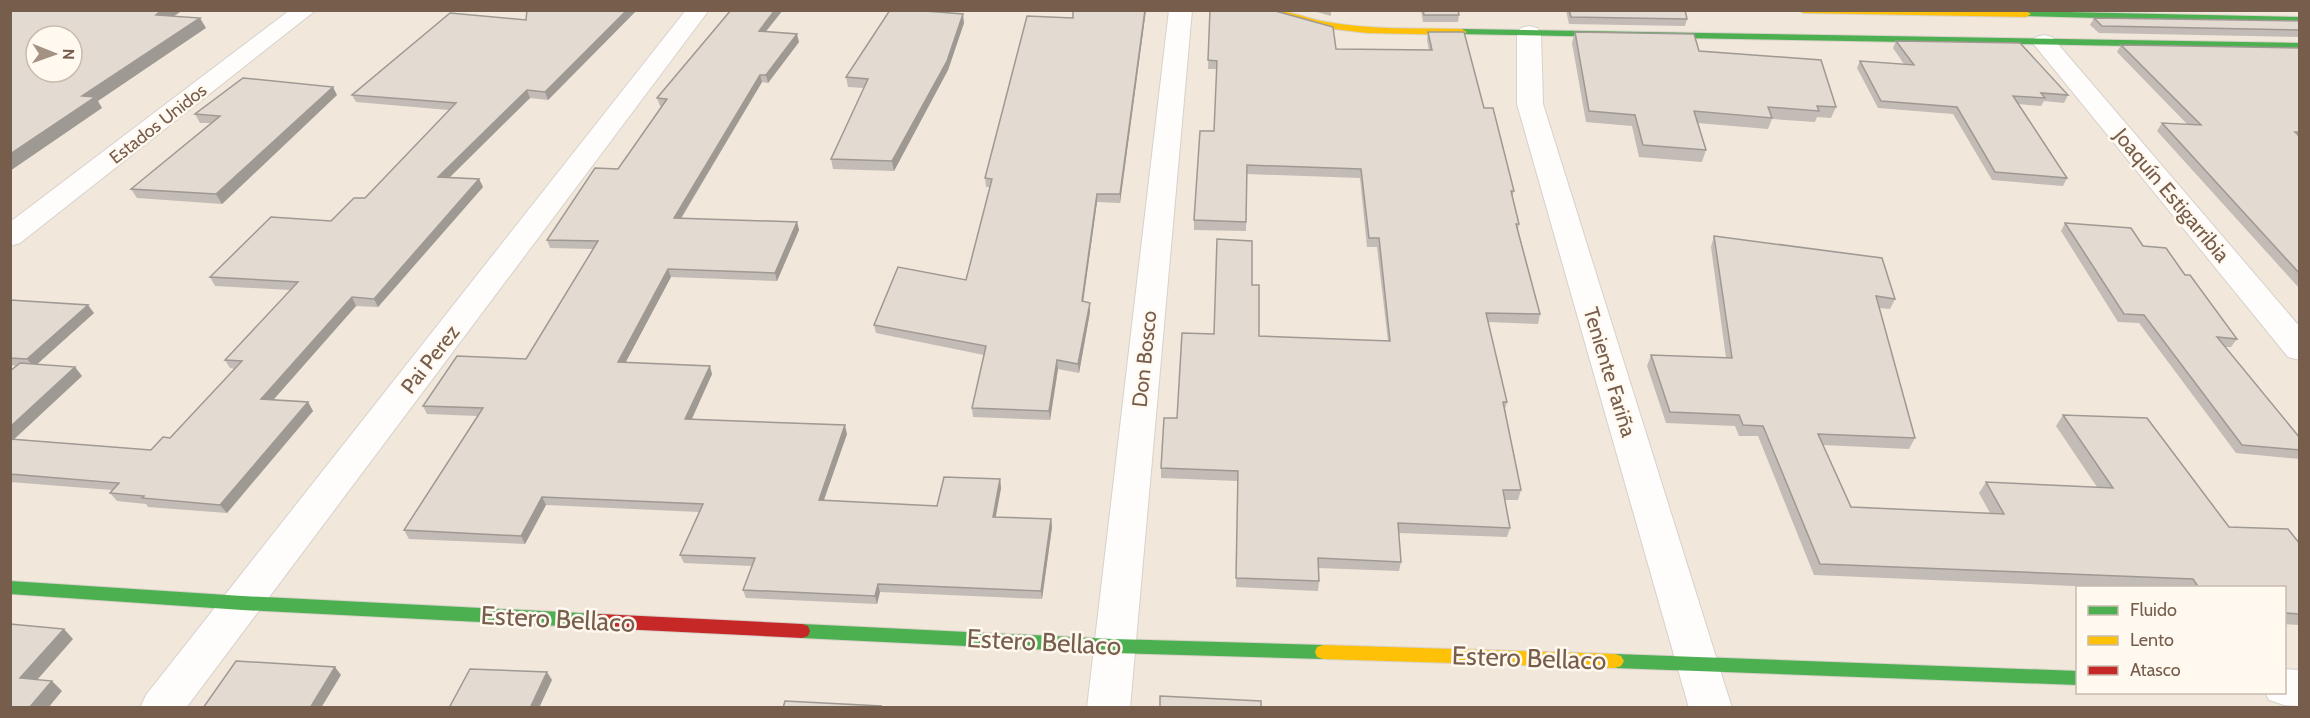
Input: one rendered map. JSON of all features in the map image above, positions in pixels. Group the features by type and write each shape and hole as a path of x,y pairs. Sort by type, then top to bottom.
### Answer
{"main road":[{"path":"1273,10 1325,25 1367,30 2300,46"},
{"path":"1803,10 2300,20"},
{"name":"Estero Bellaco","path":"10,587 242,603 1113,646 1697,663 2076,678"}],"street":[{"name":"Estados Unidos","path":"10,237 305,10"},
{"name":"Pai Perez","path":"161,708 698,10"},
{"name":"Don Bosco","path":"1108,708 1181,10"},
{"name":"Teniente Fariña","path":"1528,33 1530,104 1711,708"},
{"name":"Joaquín Estigarribia","path":"2044,42 2300,349"}],"shaded area":[{"path":"11,11 2299,11 2299,707 11,707"}],"building":[{"path":"10,10 162,10 156,15 200,18 82,96 95,97 10,154"},
{"path":"527,10 627,10 545,92 527,90 438,177 479,179 374,299 352,297 261,399 308,402 220,505 110,493 119,483 10,474 10,439 151,450 163,437 170,438 242,361 225,360 298,282 210,277 271,217 331,221 354,198 365,198 456,103 352,95 450,13 526,20"},
{"path":"731,10 775,10 759,31 797,34 766,75 760,75 674,218 797,222 775,273 668,269 618,362 710,366 685,419 845,425 819,500 937,506 944,477 1000,479 993,517 1051,519 1041,591 878,584 875,596 743,590 755,558 680,555 703,504 542,497 521,536 404,530 483,408 423,406 457,356 526,359 598,241 547,240 595,168 618,169 667,99 657,98"},
{"path":"890,10 963,14 947,61 892,161 831,159 868,79 846,77"},
{"path":"1073,10 1145,10 1120,194 1097,194 1082,301 1090,303 1078,364 1057,360 1049,411 972,408 986,346 874,325 898,267 966,280 992,179 985,178 1027,16 1073,18"},
{"path":"1210,10 1272,10 1333,27 1336,49 1432,50 1428,32 1464,32 1484,108 1493,108 1514,191 1511,191 1519,224 1516,224 1540,314 1486,313 1507,402 1503,402 1521,490 1503,490 1510,528 1398,523 1401,562 1318,558 1319,581 1236,578 1238,471 1161,468 1164,418 1177,418 1182,333 1214,334 1217,239 1252,241 1252,285 1259,285 1259,336 1390,341 1379,238 1369,238 1361,169 1247,165 1246,222 1194,220 1200,131 1214,131 1217,61 1208,60"},
{"path":"1423,10 1458,10 1459,15 1424,15"},
{"path":"1569,10 1685,10 1687,19 1571,17"},
{"path":"2094,18 2300,21 2300,30 2102,26"},
{"path":"1575,32 1694,34 1699,51 1821,60 1836,107 1817,106 1819,111 1768,107 1772,118 1694,111 1706,150 1643,145 1635,115 1589,111"},
{"path":"1896,41 2020,43 2068,95 2041,93 2045,98 2013,96 2067,178 1995,172 1957,107 1881,101 1860,61 1914,65"},
{"path":"2121,45 2300,48 2300,132 2295,132 2300,137 2300,274 2162,123 2201,125"},
{"path":"243,78 333,87 216,194 131,189 220,116 195,114"},
{"path":"2065,223 2131,228 2143,246 2166,248 2185,275 2190,275 2237,339 2217,337 2300,438 2300,450 2242,445 2144,315 2124,314"},
{"path":"1714,236 1882,258 1895,299 1876,296 1915,438 1818,434 1851,507 2004,514 1986,482 2113,488 2063,415 2147,418 2229,527 2288,529 2300,544 2300,614 2286,613 2286,586 2198,586 2193,579 1820,564 1763,426 1743,425 1739,415 1670,412 1651,355 1732,358"},
{"path":"10,300 88,305 27,359 10,358"},
{"path":"20,363 75,367 10,427 10,371"},
{"path":"10,624 64,629 20,678 52,681 29,708 10,708"},
{"path":"236,661 335,667 310,708 203,708"},
{"path":"470,669 547,672 530,708 449,708"},
{"path":"1160,696 1261,701 1261,708 1160,708"},
{"path":"785,701 881,706 880,708 783,708"}],"traffic: fast":[{"path":"2026,14 2300,20"},
{"path":"1462,32 2300,46"},
{"path":"10,587 242,603 600,621"},
{"path":"802,631 1113,646 1323,652"},
{"path":"1615,661 2076,678"}],"traffic: slow":[{"path":"1273,10 1325,25 1367,30 1462,32"},
{"path":"1803,10 2026,14"},
{"path":"1323,652 1615,661"}],"traffic: jam":[{"path":"600,621 802,631"}]}
